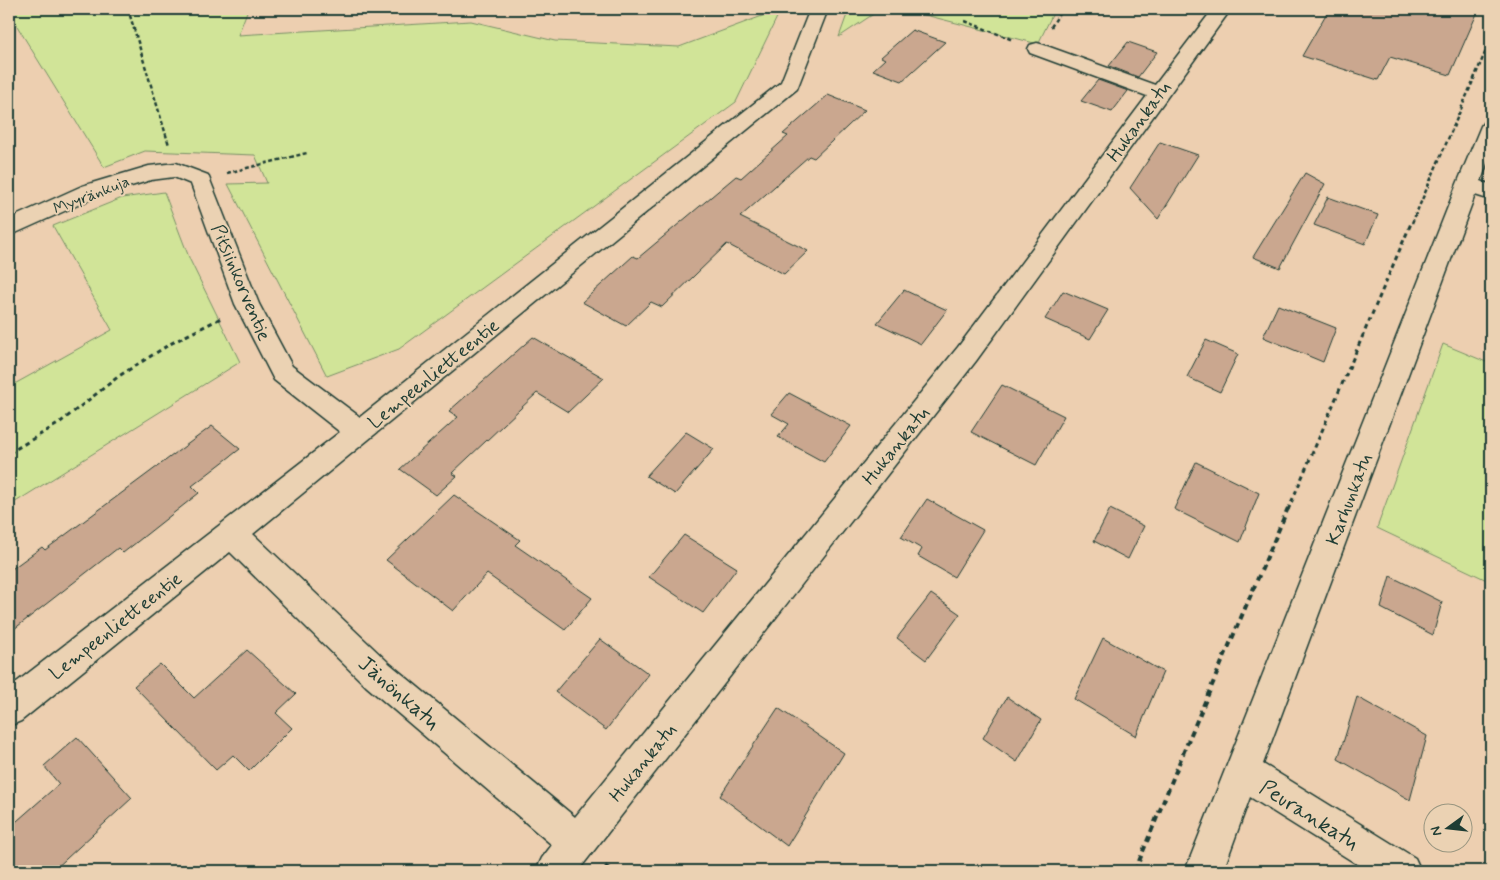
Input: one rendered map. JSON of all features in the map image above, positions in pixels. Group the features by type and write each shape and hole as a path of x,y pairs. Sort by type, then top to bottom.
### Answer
{"street":[{"name":"Lempeenlietteentie","path":"9,709 360,432 790,85 819,9"},
{"name":"Hukankatu","path":"555,871 967,354 1158,93 1222,9"},
{"path":"1037,49 1158,93"},
{"name":"Karhunkatu","path":"1204,871 1479,188 1491,126"},
{"path":"176,170 200,180"},
{"name":"Myyränkuja","path":"9,228 90,191 148,172 176,170"},
{"name":"Pitsiinkorventie","path":"200,180 247,304 283,373 360,432"},
{"name":"Jänönkatu","path":"231,533 378,675 578,843"},
{"name":"Peurankatu","path":"1243,772 1402,871"}],"path":[{"path":"128,9 176,170"},
{"path":"965,21 1037,49"},
{"path":"1135,871 1197,721 1491,39"},
{"path":"200,180 307,153"},
{"path":"9,453 58,424 119,376 170,344 247,304"}],"green space":[{"path":"9,9 248,9 238,35 471,21 555,41 679,47 781,9 736,102 399,349 327,376 228,184 267,183 255,155 145,151 104,167 9,13"},
{"path":"849,9 881,9 839,37"},
{"path":"902,9 1055,9 1038,44"},
{"path":"164,192 190,260 240,362 9,506 9,387 112,330 53,226 122,198"},
{"path":"1443,344 1491,364 1491,582 1377,528"}],"building":[{"path":"1329,9 1479,9 1450,75 1390,57 1378,80 1302,56"},
{"path":"912,30 945,42 902,81 873,70 885,59 881,57"},
{"path":"1128,42 1157,52 1138,77 1109,66"},
{"path":"1098,80 1128,91 1112,112 1081,101"},
{"path":"828,95 865,110 814,158 809,156 740,217 808,251 784,274 727,244 662,307 651,302 626,326 582,302 633,256 638,258 736,176 741,178 788,136 783,134"},
{"path":"1160,142 1198,155 1158,219 1130,188"},
{"path":"1305,173 1325,184 1280,268 1253,257"},
{"path":"1328,197 1378,215 1365,244 1314,225"},
{"path":"904,290 947,310 921,344 877,323"},
{"path":"1063,291 1108,310 1090,339 1045,319"},
{"path":"1278,305 1336,328 1323,362 1263,337"},
{"path":"533,337 604,378 568,412 537,393 452,473 457,476 436,495 400,469 458,417 449,411"},
{"path":"1206,340 1238,354 1220,392 1187,377"},
{"path":"1002,385 1064,416 1036,465 971,432"},
{"path":"789,393 851,426 824,462 778,437 789,424 771,414"},
{"path":"212,426 240,449 192,486 199,493 123,553 118,548 9,633 9,571 42,547 45,550"},
{"path":"686,432 714,449 675,494 646,476"},
{"path":"1196,462 1259,493 1240,542 1174,509"},
{"path":"454,495 520,540 515,545 592,598 565,630 487,574 453,611 386,560"},
{"path":"927,499 983,530 954,577 918,556 922,549 901,537"},
{"path":"1110,509 1144,526 1128,559 1094,541"},
{"path":"684,535 737,568 703,613 649,577"},
{"path":"1390,576 1442,602 1433,635 1381,608"},
{"path":"931,594 960,614 926,660 897,638"},
{"path":"1103,638 1163,672 1136,736 1074,699"},
{"path":"600,639 649,674 606,730 555,692"},
{"path":"247,650 296,694 276,713 292,728 249,771 233,755 216,770 134,686 160,664 194,698"},
{"path":"1007,697 1041,720 1017,762 983,738"},
{"path":"1357,697 1427,736 1410,800 1338,759"},
{"path":"778,708 844,753 787,846 720,796"},
{"path":"77,737 132,798 53,871 9,871 9,828 59,784 44,766"}]}
